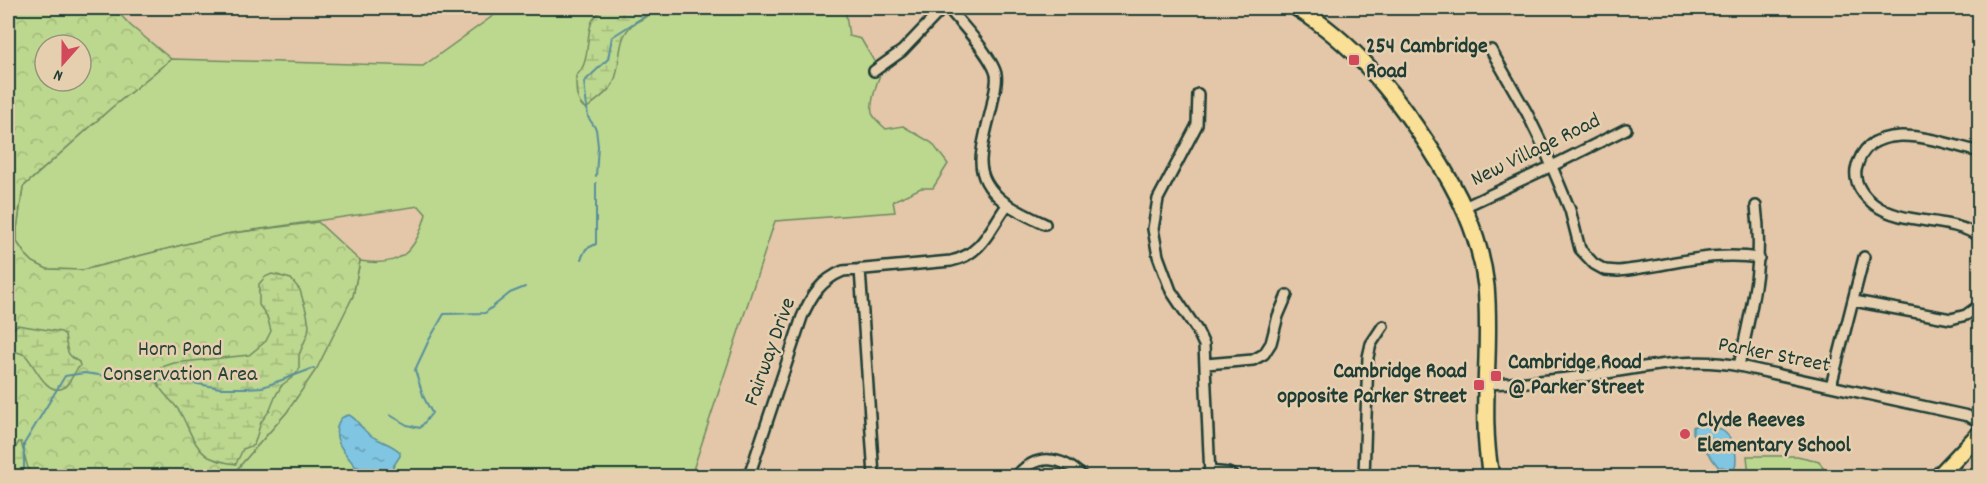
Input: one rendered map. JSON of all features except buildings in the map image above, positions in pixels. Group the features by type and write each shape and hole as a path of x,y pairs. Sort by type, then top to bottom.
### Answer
{"main road":[{"path":"1297,8 1336,35 1380,79 1444,170 1464,207 1478,244 1485,278 1486,424 1491,477"},
{"path":"1939,477 1980,433"}],"street":[{"path":"874,71 902,51 943,8"},
{"path":"948,8 979,46 996,73 981,164 989,186 1008,204 1023,214 1046,224"},
{"path":"1491,50 1527,113 1552,166 1572,217 1580,249 1587,259 1598,267 1618,271 1712,256 1732,255 1759,258"},
{"path":"1198,94 1197,125 1158,199 1153,229 1158,256 1167,283 1173,296 1201,336 1204,345 1210,474 1228,473 1234,477"},
{"name":"New Village Road","path":"1464,207 1626,129"},
{"path":"1980,152 1923,138 1896,135 1885,137 1873,142 1864,152 1858,163 1856,175 1862,192 1883,210 1964,229 1980,237"},
{"name":"Fairway Drive","path":"749,477 810,300 819,286 843,271 951,261 966,256 983,242 1008,204"},
{"path":"1739,366 1757,285 1759,258 1756,206"},
{"path":"1831,386 1864,257"},
{"path":"860,269 874,477"},
{"path":"1206,364 1250,360 1264,354 1270,345 1287,295"},
{"path":"1854,300 1951,319 1966,315 1980,305"},
{"path":"1364,477 1368,357 1371,344 1383,326"},
{"name":"Parker Street","path":"1486,384 1550,381 1644,366 1710,362 1739,366 1968,416 1980,423"},
{"path":"1016,477 1030,464 1047,460 1067,465 1082,477"}],"green space":[{"path":"635,7 647,16 633,25 623,38 613,84 586,109 578,99 576,76 586,59 593,20 608,8"},
{"name":"Horn Pond Conservation Area","path":"8,8 114,8 131,26 171,59 110,109 23,187 17,242 33,262 47,269 83,270 226,234 318,222 360,261 353,296 317,368 287,412 231,476 8,476"},
{"path":"504,8 845,8 849,36 861,39 881,73 872,104 874,117 886,129 903,126 932,143 948,164 933,188 921,188 893,201 895,212 775,221 691,476 231,476 287,412 353,296 360,261 386,262 405,254 417,238 426,214 419,206 226,234 83,270 47,269 33,262 17,242 23,187 110,109 171,59 423,66"},
{"path":"272,274 291,279 300,290 307,314 308,333 299,355 299,370 282,385 276,395 270,410 261,422 254,445 243,449 236,464 219,461 209,457 196,443 178,409 161,389 156,371 174,363 249,355 266,341 271,331 267,316 259,305 259,284 265,277"},
{"path":"17,325 61,332 65,335 69,353 79,362 80,366 63,388 51,388 26,356 8,349 8,335"},
{"path":"21,442 30,476 8,476 8,460"},
{"path":"1747,456 1797,456 1819,461 1826,476 1749,476"}],"water":[{"path":"349,415 370,435 400,452 400,456 387,476 362,476 344,452 336,431 341,419"},
{"path":"1698,424 1720,429 1730,438 1736,458 1735,468 1730,476 1725,476 1693,433 1693,427"}],"waterway":[{"path":"596,176 598,146 596,129 588,117 584,82 608,59 612,37 651,12"},
{"path":"581,259 586,249 596,244 596,183"},
{"path":"390,415 407,425 420,428 432,413 424,398 415,370 444,314 485,313 510,293 525,287"},
{"path":"24,476 24,444 65,376 84,373 129,379 187,382 220,388 246,388 263,387 314,368"}],"place":[{"name":"254 Cambridge Road","path":"1354,60"},
{"name":"Cambridge Road @ Parker Street","path":"1496,376"},
{"name":"Cambridge Road opposite Parker Street","path":"1479,385"},
{"name":"Clyde Reeves Elementary School","path":"1685,434"}]}
